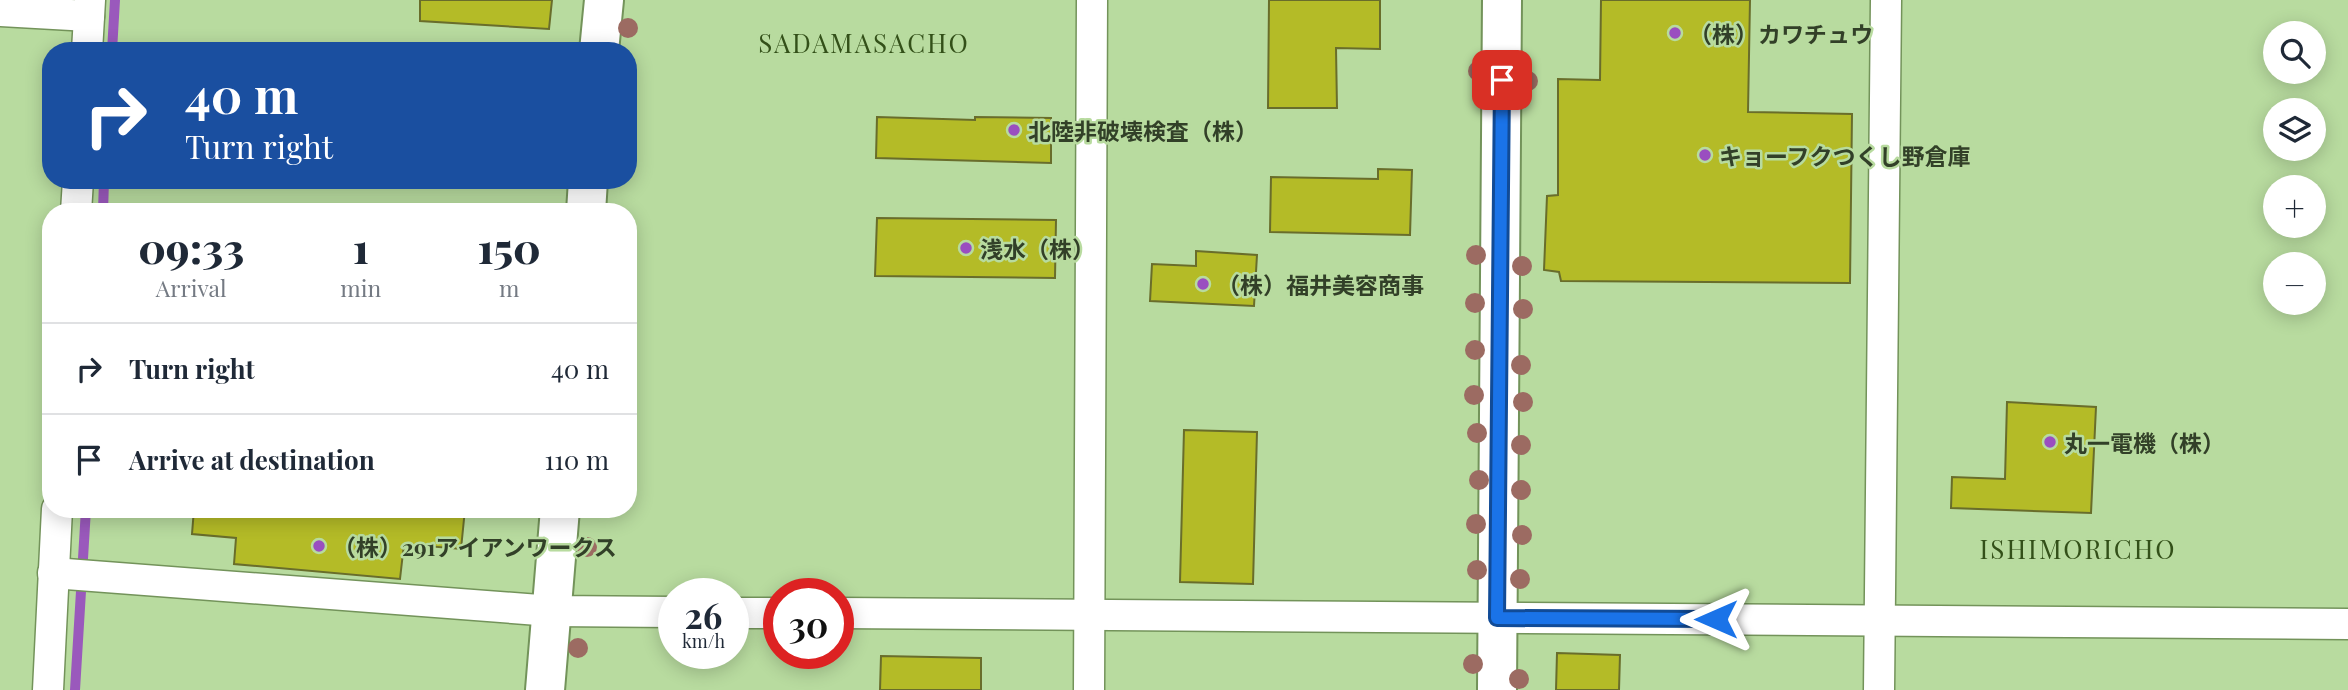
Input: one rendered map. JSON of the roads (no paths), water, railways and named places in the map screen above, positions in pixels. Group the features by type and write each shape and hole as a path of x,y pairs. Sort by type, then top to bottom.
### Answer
{"street":[{"path":"600,42 604,0"},
{"path":"1089,690 1091,0"},
{"path":"1497,690 1502,0"},
{"path":"1879,690 1886,0"},
{"path":"0,11 89,8 87,42"},
{"path":"48,690 56,518"},
{"path":"545,690 559,518"},
{"path":"53,573 552,611 658,612"},
{"path":"854,613 2348,624"}],"waterway":[{"path":"113,42 115,0"},
{"path":"103,203 104,189"},
{"path":"75,690 85,518"}],"place":[{"name":"（株）カワチュウ","path":"1675,33"},
{"name":"北陸非破壊検査（株）","path":"1014,130"},
{"name":"キョーフクつくし野倉庫","path":"1705,155"},
{"name":"浅水（株）","path":"966,248"},
{"name":"（株）福井美容商事","path":"1203,284"},
{"name":"丸一電機（株）","path":"2050,442"},
{"name":"（株）291アイアンワークス","path":"319,546"}],"district":[{"name":"SADAMASACHO","path":"864,42"},
{"name":"ISHIMORICHO","path":"2078,548"}]}
